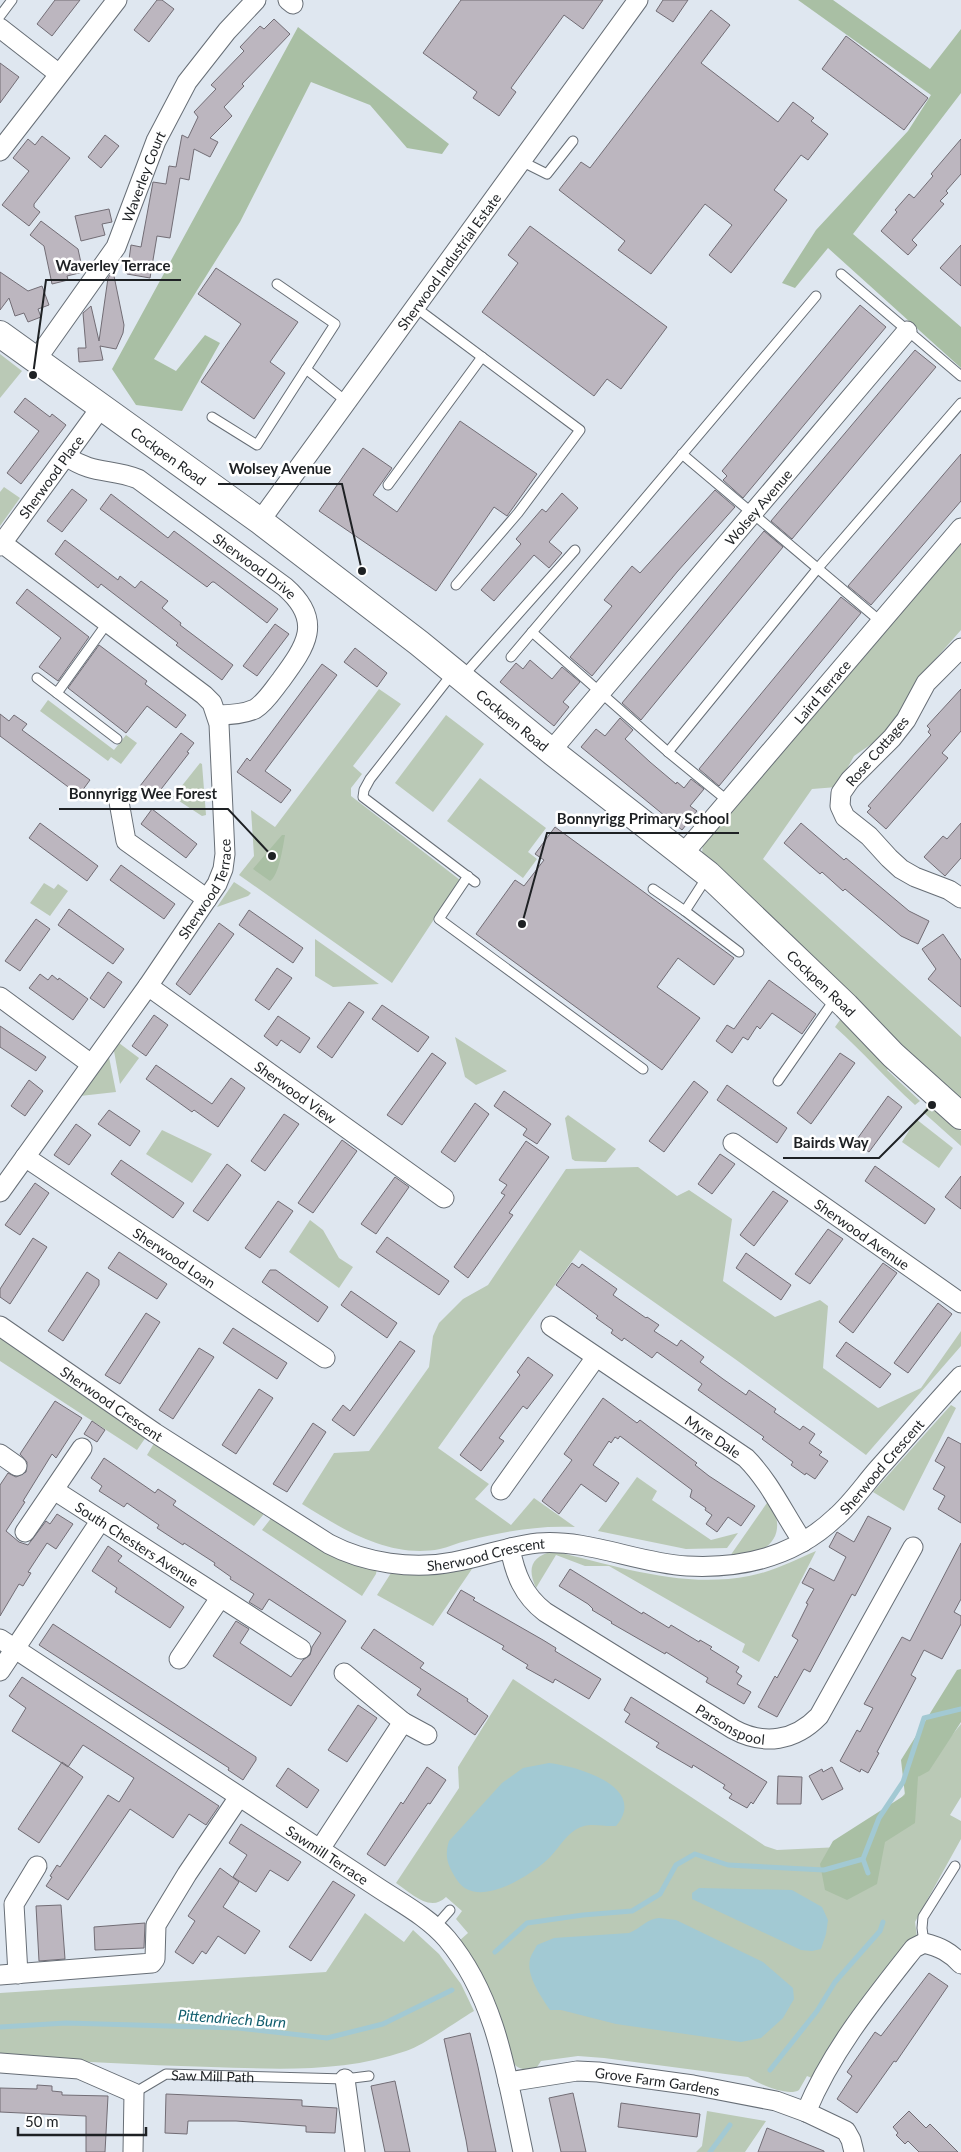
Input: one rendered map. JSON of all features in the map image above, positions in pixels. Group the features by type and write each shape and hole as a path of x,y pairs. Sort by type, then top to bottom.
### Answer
{"main road":[{"name":"Cockpen Road","path":"0,334 260,521 419,643 551,751 708,874 836,997 893,1055 961,1116"}],"street":[{"path":"0,150 117,0"},
{"name":"Waverley Court","path":"36,360 116,246 156,141 187,82 227,31 256,0"},
{"name":"Sherwood Industrial Estate","path":"260,521 638,0"},
{"path":"0,28 59,74"},
{"name":"Wolsey Avenue","path":"551,751 908,331"},
{"name":"Sherwood Place","path":"1,544 102,406"},
{"name":"Sherwood Drive","path":"66,456 86,468 127,475 138,479 285,587 297,597 304,608 307,622 306,638 302,651 265,701 245,712 217,715"},
{"name":"Laird Terrace","path":"683,854 961,528"},
{"path":"1,544 204,695 212,703 217,715"},
{"name":"Rose Cottages","path":"961,648 926,683 906,720 892,738 850,780 841,793 840,806 845,817 870,836 901,869 915,877 950,890 961,898"},
{"name":"Sherwood Terrace","path":"0,1192 148,986 207,899 223,869 225,854 217,715"},
{"path":"119,802 126,840 207,899"},
{"name":"Sherwood View","path":"148,986 444,1198"},
{"path":"0,997 91,1064"},
{"name":"Sherwood Avenue","path":"733,1143 759,1168 961,1303"},
{"name":"Sherwood Loan","path":"25,1156 325,1358"},
{"name":"Sherwood Crescent","path":"0,1326 155,1433 344,1552 407,1565 436,1565 510,1548 556,1542 582,1544 661,1563 685,1566 741,1565 768,1558 803,1542 819,1532 848,1505 961,1376"},
{"name":"Myre Dale","path":"551,1326 746,1458 758,1470 772,1490 803,1542"},
{"path":"502,1490 596,1357"},
{"path":"25,1532 82,1448"},
{"path":"0,1454 17,1466"},
{"name":"South Chesters Avenue","path":"54,1490 301,1650"},
{"path":"0,1671 7,1644 101,1520"},
{"name":"Parsonspool","path":"510,1548 518,1578 525,1593 544,1612 745,1736 775,1739 789,1737 800,1732 819,1716 913,1547"},
{"path":"179,1659 220,1598"},
{"name":"Sawmill Terrace","path":"7,1644 240,1796 435,1927 452,1947 478,1986 489,2010 508,2082 523,2152"},
{"path":"344,1673 403,1722 427,1735"},
{"path":"320,1849 403,1722"},
{"path":"37,1866 14,1904 9,1975 152,1963 155,1959 156,1925 187,1874 240,1796"},
{"path":"806,2112 816,2087 838,2050 914,1948 924,1943 938,1946 951,1953 961,1964"},
{"path":"0,2063 79,2069 134,2092 133,2152"},
{"name":"Grove Farm Gardens","path":"508,2082 576,2072 598,2072 693,2085 776,2101 806,2112 846,2131 854,2152 858,2152"},
{"path":"345,2079 355,2152"}],"lane":[{"path":"0,16 12,0"},
{"path":"521,161 547,174 573,141"},
{"path":"841,274 961,376"},
{"path":"212,417 257,445 335,324 277,284"},
{"path":"511,657 816,296"},
{"path":"416,307 580,430 518,514 456,585"},
{"path":"388,485 482,357"},
{"path":"306,369 347,402"},
{"path":"668,752 818,568 961,403"},
{"path":"682,454 880,621"},
{"path":"575,550 457,675 370,779 364,790 363,797 472,879 440,919 643,1069"},
{"path":"57,694 108,622"},
{"path":"532,632 668,752 728,802"},
{"path":"37,678 117,739"},
{"path":"685,911 708,874"},
{"path":"653,889 739,952"},
{"path":"778,1081 836,997"},
{"path":"924,1943 923,1917 955,1866"},
{"path":"435,1927 450,1910"},
{"name":"Saw Mill Path","path":"134,2092 166,2074 345,2079 368,2076"}],"green space":[{"path":"798,0 833,0 930,69 961,29 961,93 853,234 961,327 961,368 828,248 795,288 782,283 816,230 908,131 931,95"},
{"path":"298,27 449,144 442,154 407,148 370,105 311,82 240,222 154,359 176,371 205,335 220,343 182,411 136,405 112,369"},
{"path":"0,354 22,371 0,398"},
{"path":"4,487 20,498 0,526 0,492"},
{"path":"961,537 961,630 932,663 886,734 854,756 837,787 812,789 763,859 961,1037 961,1103 702,854 703,841"},
{"path":"379,689 401,704 353,766 362,774 351,788 351,796 460,880 392,983 239,875 254,856 251,810 275,827"},
{"path":"48,700 114,750 126,735 137,743 121,764 111,757 108,761 40,711"},
{"path":"446,715 484,744 433,812 395,783"},
{"path":"200,763 202,764 206,815 202,816 173,797"},
{"path":"480,778 546,828 528,852 537,859 523,878 447,821"},
{"path":"282,835 285,835 280,860 276,873 270,881 253,869"},
{"path":"234,882 251,893 248,896 217,907"},
{"path":"44,883 54,889 58,884 68,891 50,916 30,903"},
{"path":"315,939 379,984 333,987 315,976"},
{"path":"842,1017 891,1065 887,1070 920,1101 915,1105 835,1027"},
{"path":"455,1037 507,1071 476,1085 465,1077"},
{"path":"119,1043 139,1058 120,1084 114,1051"},
{"path":"109,1057 116,1092 80,1096"},
{"path":"927,1107 932,1112 936,1108 961,1131 961,1146 923,1112"},
{"path":"568,1115 616,1149 606,1162 575,1161 572,1159 565,1118"},
{"path":"916,1119 953,1148 939,1168 902,1142"},
{"path":"162,1130 212,1154 192,1183 146,1154"},
{"path":"638,1167 677,1196 689,1190 732,1219 723,1281 775,1317 820,1300 828,1306 823,1368 878,1408 921,1388 961,1331 961,1346 866,1455 735,1359 580,1250 438,1448 489,1484 475,1499 511,1525 534,1498 575,1527 547,1527 520,1530 466,1541 440,1549 403,1550 367,1540 333,1523 302,1504 334,1453 369,1451 429,1367 433,1336 439,1323 463,1299 488,1285 566,1169"},
{"path":"310,1220 323,1230 339,1258 353,1267 339,1288 289,1252"},
{"path":"0,1337 148,1434 137,1450 0,1361"},
{"path":"951,1405 956,1408 904,1511 873,1492"},
{"path":"156,1440 263,1511 263,1515 254,1526 147,1455"},
{"path":"637,1477 657,1491 652,1500 711,1540 738,1533 727,1548 686,1549 598,1531"},
{"path":"769,1500 776,1516 777,1524 777,1531 770,1544 755,1553 730,1556"},
{"path":"272,1517 377,1568 376,1574 362,1596 262,1530"},
{"path":"553,1551 650,1574 700,1580 749,1576 766,1572 816,1551 759,1662 742,1652 745,1644 609,1566 585,1566 556,1555 536,1588 532,1575 533,1564 540,1556"},
{"path":"474,1566 433,1626 377,1595 391,1573 433,1574"},
{"path":"961,1669 961,1722 929,1771 918,1777 915,1823 885,1842 877,1884 847,1900 825,1890 820,1864 833,1841 905,1795 901,1760 957,1670"},
{"path":"513,1679 765,1846 777,1850 840,1847 902,1797 961,1724 961,1797 950,1815 961,1821 961,1839 915,1922 917,1937 812,2078 807,2076 799,2090 794,2092 781,2091 748,2077 604,2058 578,2056 541,2061 535,2070 525,2070 516,2066 510,2055 502,2020 492,1996 481,1974 459,1941 468,1933 456,1919 462,1911 446,1897 434,1903 427,1902 414,1896 396,1883 459,1788 458,1767"},
{"path":"365,1913 404,1942 413,1930 439,1954 461,1984 474,2011 414,2048 382,2058 334,2066 285,2069 236,2068 0,2057 0,1993 326,1972"},
{"path":"707,2111 766,2121 745,2152 696,2152 702,2146"}],"water":[{"path":"549,1763 591,1774 617,1790 623,1800 624,1812 616,1826 590,1825 580,1827 567,1836 551,1856 528,1875 502,1888 476,1892 466,1888 457,1880 449,1866 447,1852 449,1841 502,1783 523,1768"},
{"path":"699,1888 792,1890 822,1907 828,1920 821,1949 812,1951 801,1950 692,1899 692,1893"},
{"path":"659,1918 676,1920 763,1962 793,1988 794,1999 783,2018 761,2038 741,2042 616,2024 561,2010 550,2010 535,1986 530,1972 530,1959 537,1945 554,1938 629,1933 651,1920"}],"building":[{"path":"55,0 80,0 52,36 37,24"},
{"path":"157,0 162,0 174,9 149,42 134,30"},
{"path":"461,0 603,0 583,29 564,15 511,88 516,92 499,116 473,98 477,92 423,53"},
{"path":"663,0 688,0 673,22 656,11"},
{"path":"711,10 730,25 701,63 778,122 793,102 814,118 811,121 828,134 808,160 801,155 774,190 787,200 731,273 709,255 732,225 705,204 651,274 618,250 625,241 559,190 581,162 590,168"},
{"path":"274,19 290,34 242,84 244,86 224,107 232,116 210,138 218,142 210,157 194,149 189,180 180,178 170,238 157,236 150,278 127,274 131,245 141,247 153,182 166,184 169,166 176,167 182,135 188,138 198,117 194,112 216,89 211,85 244,51 240,47 260,26 264,29"},
{"path":"846,36 928,98 904,130 822,69"},
{"path":"0,63 19,77 0,103"},
{"path":"105,135 119,146 101,168 88,157"},
{"path":"42,136 70,158 34,204 34,207 40,212 29,226 2,205 29,171 13,158 28,139 35,145"},
{"path":"961,139 961,174 940,201 944,204 912,240 917,245 908,255 881,231 897,212 895,210 909,194 914,198 933,176 931,174"},
{"path":"109,209 112,222 102,224 105,235 81,241 75,216"},
{"path":"41,221 78,249 83,272 67,276 68,280 52,284 44,246 30,235"},
{"path":"530,226 667,327 621,389 607,379 594,396 482,312 518,263 508,255"},
{"path":"961,245 961,286 940,268"},
{"path":"216,268 298,322 270,362 285,373 254,419 201,382 241,324 198,294"},
{"path":"113,271 124,325 123,333 116,349 100,346 103,360 79,362 78,348 86,348 83,313 91,306 99,341 108,278"},
{"path":"0,272 28,291 42,286 49,305 38,309 41,317 28,322 24,313 15,316 9,298 0,310"},
{"path":"860,305 886,327 743,498 723,480 727,476 722,471"},
{"path":"915,350 936,367 792,539 771,521"},
{"path":"25,398 50,417 52,414 66,425 21,484 7,473 39,431 14,412"},
{"path":"460,421 537,474 507,516 494,507 436,591 319,511 363,448 392,468 373,495 397,512"},
{"path":"961,454 961,501 871,605 848,586"},
{"path":"72,489 87,500 62,532 47,521"},
{"path":"715,490 735,507 677,572 592,676 570,657 612,606 604,600 632,566 640,573"},
{"path":"562,493 578,508 549,542 562,553 549,568 534,555 494,601 481,590 521,544 516,539 542,509 546,512"},
{"path":"111,494 168,538 174,531 278,609 267,623 214,582 207,587 100,509"},
{"path":"764,531 783,547 641,720 622,703"},
{"path":"65,540 118,580 120,576 135,588 141,581 168,601 162,608 181,623 180,625 233,665 222,680 176,645 178,643 101,584 98,588 55,554"},
{"path":"27,589 89,637 58,681 39,667 61,638 16,603"},
{"path":"841,597 861,613 719,786 699,769"},
{"path":"275,624 289,634 257,676 243,666"},
{"path":"99,645 147,681 145,684 186,715 176,728 147,706 126,733 68,688"},
{"path":"355,648 387,673 377,687 344,662"},
{"path":"530,660 552,679 562,667 580,682 563,702 569,707 554,726 500,682 516,663 523,669"},
{"path":"322,664 337,675 265,771 291,790 281,803 237,772 247,758 250,761"},
{"path":"961,689 961,731 942,753 948,758 886,829 867,812 871,808 868,806 931,735 928,732 930,729 927,726"},
{"path":"0,714 9,721 14,715 27,724 22,730 90,780 79,795 0,736"},
{"path":"620,718 633,730 625,739 676,784 677,782 684,788 691,779 704,789 690,806 697,811 682,830 581,747 596,729 605,736"},
{"path":"181,733 194,743 187,752 189,753 155,797 140,786"},
{"path":"152,809 197,844 186,858 141,824"},
{"path":"40,823 98,866 87,881 29,838"},
{"path":"801,823 844,860 846,858 909,911 929,921 918,944 901,936 845,889 843,891 822,872 820,874 784,843"},
{"path":"961,823 961,858 945,876 924,857 943,836 947,839"},
{"path":"555,827 734,958 714,985 678,958 657,987 700,1018 662,1070 476,934 515,880 524,886 544,860 535,854"},
{"path":"121,865 175,904 164,919 110,880"},
{"path":"69,909 124,949 113,964 58,925"},
{"path":"249,910 303,948 293,963 239,925"},
{"path":"36,919 50,929 20,971 5,961"},
{"path":"219,923 234,934 190,995 176,984"},
{"path":"943,934 961,960 961,1007 928,979 936,969 922,949"},
{"path":"277,968 292,978 269,1010 255,1000"},
{"path":"108,972 122,982 104,1008 90,998"},
{"path":"40,974 48,980 52,975 58,980 59,978 88,999 73,1020 29,988"},
{"path":"769,980 816,1014 802,1034 772,1013 760,1029 757,1026 748,1040 743,1037 732,1053 716,1041 727,1025 734,1029"},
{"path":"349,1002 364,1012 332,1058 317,1047"},
{"path":"382,1005 429,1037 418,1052 372,1019"},
{"path":"154,1015 168,1025 146,1056 132,1046"},
{"path":"278,1016 310,1038 300,1053 281,1040 277,1046 264,1036"},
{"path":"0,1026 46,1057 36,1071 0,1047"},
{"path":"432,1053 446,1063 402,1125 387,1115"},
{"path":"840,1053 855,1063 811,1124 797,1113"},
{"path":"156,1065 212,1104 231,1078 245,1088 218,1127 194,1110 192,1112 146,1079"},
{"path":"29,1080 43,1091 25,1116 11,1106"},
{"path":"694,1081 708,1092 664,1152 649,1141"},
{"path":"727,1085 787,1128 777,1143 717,1100"},
{"path":"504,1091 551,1124 537,1144 523,1135 527,1129 494,1106"},
{"path":"888,1096 902,1107 869,1152 855,1142"},
{"path":"475,1103 489,1114 455,1162 441,1152"},
{"path":"109,1110 140,1131 130,1146 98,1124"},
{"path":"284,1114 299,1124 265,1171 251,1161"},
{"path":"76,1124 91,1135 69,1165 54,1155"},
{"path":"342,1140 357,1151 313,1213 298,1203"},
{"path":"526,1141 549,1157 509,1213 513,1215 468,1278 454,1267 505,1195 501,1193 507,1185 499,1180"},
{"path":"720,1154 735,1164 712,1194 698,1184"},
{"path":"121,1160 184,1203 173,1218 111,1174"},
{"path":"227,1164 241,1175 208,1221 193,1211"},
{"path":"875,1166 935,1209 925,1224 865,1181"},
{"path":"961,1176 961,1209 945,1197"},
{"path":"395,1177 409,1187 376,1234 361,1224"},
{"path":"35,1183 49,1193 20,1235 5,1225"},
{"path":"773,1191 788,1201 754,1246 740,1235"},
{"path":"278,1201 293,1211 260,1258 245,1248"},
{"path":"828,1229 843,1239 810,1284 795,1274"},
{"path":"387,1237 449,1281 439,1295 376,1252"},
{"path":"33,1238 47,1247 10,1304 0,1297 0,1289"},
{"path":"119,1252 167,1284 157,1299 108,1268"},
{"path":"746,1253 791,1285 781,1300 736,1268"},
{"path":"572,1263 579,1268 582,1264 617,1289 613,1295 659,1325 654,1331 677,1346 681,1340 704,1357 700,1362 723,1379 746,1395 749,1390 776,1409 774,1412 800,1430 803,1426 815,1434 809,1443 822,1452 819,1455 828,1461 815,1479 806,1473 805,1475 791,1465 793,1462 762,1439 764,1437 698,1390 702,1384 657,1352 652,1358 624,1338 622,1341 611,1333 613,1330 596,1318 598,1316 556,1285"},
{"path":"883,1263 897,1273 853,1333 839,1322"},
{"path":"270,1270 276,1270 328,1307 318,1322 262,1282"},
{"path":"87,1272 99,1280 99,1285 63,1341 48,1331"},
{"path":"351,1291 397,1323 387,1338 341,1305"},
{"path":"938,1303 952,1314 908,1373 894,1363"},
{"path":"146,1313 160,1322 120,1384 105,1375"},
{"path":"233,1328 287,1363 277,1379 223,1343"},
{"path":"400,1341 415,1351 354,1436 332,1420 343,1405 350,1411"},
{"path":"846,1342 891,1374 880,1388 836,1356"},
{"path":"199,1348 214,1357 173,1419 159,1410"},
{"path":"528,1357 553,1375 527,1409 523,1406 499,1438 504,1441 481,1471 460,1455 520,1375 517,1372"},
{"path":"259,1389 273,1398 236,1454 222,1445"},
{"path":"603,1398 637,1423 640,1420 697,1463 695,1465 709,1476 755,1506 741,1526 728,1517 717,1532 706,1524 712,1515 705,1510 706,1508 690,1497 692,1490 620,1436 618,1439 615,1437 611,1443 609,1441 593,1465 619,1483 606,1502 581,1484 559,1514 542,1501 572,1460 564,1454"},
{"path":"55,1401 82,1418 56,1458 52,1454 6,1531 19,1542 28,1545 46,1521 50,1524 57,1514 73,1524 56,1549 47,1543 28,1572 31,1573 23,1586 19,1584 0,1616 0,1485 8,1473 16,1477 26,1472 27,1462 20,1454"},
{"path":"92,1421 105,1430 97,1442 84,1434"},
{"path":"313,1423 326,1432 287,1492 273,1484"},
{"path":"948,1437 961,1444 961,1523 938,1509 945,1496 933,1489 945,1467 935,1461"},
{"path":"104,1458 155,1493 158,1489 176,1501 173,1505 346,1621 291,1706 213,1656 236,1621 249,1629 240,1643 291,1677 303,1660 310,1655 312,1647 321,1633 269,1599 262,1610 249,1602 254,1594 230,1579 231,1577 214,1565 215,1563 157,1528 159,1525 127,1503 124,1507 99,1491 102,1486 91,1478"},
{"path":"868,1516 891,1528 855,1596 852,1594 810,1672 804,1669 777,1717 758,1707 798,1640 792,1636 814,1589 802,1583 810,1568 834,1581 846,1557 829,1547 837,1532 854,1542"},
{"path":"961,1543 961,1599 954,1612 961,1616 961,1624 942,1659 924,1650 911,1675 916,1678 877,1752 879,1753 868,1773 861,1769 860,1772 840,1761 857,1730 860,1732 873,1708 864,1704 902,1637 910,1641"},
{"path":"108,1546 122,1556 118,1561 184,1607 170,1628 115,1592 117,1588 92,1571"},
{"path":"570,1569 642,1614 643,1612 669,1628 671,1625 699,1642 700,1640 712,1647 710,1649 739,1667 736,1672 742,1676 737,1684 751,1692 744,1704 706,1682 708,1678 666,1652 665,1654 611,1623 592,1610 588,1604 559,1586"},
{"path":"461,1590 475,1598 473,1600 556,1648 555,1651 601,1679 589,1699 555,1679 553,1683 526,1668 528,1665 502,1649 504,1646 447,1613"},
{"path":"53,1624 256,1757 243,1780 228,1770 229,1768 39,1645"},
{"path":"374,1629 424,1663 420,1668 468,1699 467,1701 488,1716 475,1735 417,1695 421,1689 361,1648"},
{"path":"22,1677 219,1806 206,1825 189,1814 173,1838 130,1809 68,1900 46,1886 57,1865 60,1867 108,1795 119,1802 134,1778 83,1745 68,1767 12,1731 26,1708 9,1696"},
{"path":"631,1697 767,1782 753,1804 751,1802 747,1808 729,1798 732,1794 723,1788 725,1785 693,1765 692,1768 656,1747 659,1743 625,1722 630,1714 624,1710"},
{"path":"358,1705 377,1718 347,1762 328,1750"},
{"path":"62,1762 83,1777 39,1843 18,1829"},
{"path":"427,1767 446,1780 385,1866 367,1854 401,1802 403,1804"},
{"path":"832,1767 843,1789 822,1800 809,1776 822,1769 823,1772"},
{"path":"288,1768 319,1790 307,1808 276,1786"},
{"path":"778,1776 802,1777 801,1804 777,1804"},
{"path":"241,1824 301,1862 288,1881 270,1870 256,1892 233,1877 247,1855 229,1843"},
{"path":"220,1868 239,1882 223,1907 260,1931 245,1954 218,1936 206,1954 202,1951 193,1964 175,1952 195,1921 188,1916"},
{"path":"333,1881 355,1895 311,1961 289,1947"},
{"path":"61,1905 65,1959 39,1961 36,1906"},
{"path":"145,1923 144,1948 95,1950 94,1927"},
{"path":"929,1973 948,1986 896,2062 894,2061 857,2113 837,2099 852,2076 847,2072 875,2032 881,2036"},
{"path":"470,2033 496,2152 468,2152 444,2039"},
{"path":"395,2081 410,2152 385,2152 371,2086"},
{"path":"37,2085 52,2086 52,2091 62,2092 62,2095 108,2096 105,2152 86,2152 86,2116 0,2112 0,2088 37,2089"},
{"path":"573,2093 586,2152 561,2152 549,2098"},
{"path":"166,2094 302,2100 302,2106 337,2108 335,2133 306,2132 306,2126 236,2121 188,2121 187,2134 165,2133"},
{"path":"621,2103 700,2114 697,2137 618,2127"},
{"path":"909,2111 926,2128 930,2124 958,2152 919,2152 908,2141 905,2144 896,2135 898,2133 893,2127"},
{"path":"767,2128 824,2151 824,2152 758,2152"}],"waterway":[{"name":"Pittendriech Burn","path":"495,1952 527,1923 583,1915 632,1911 660,1894 676,1865 695,1854 728,1865 824,1870 863,1859 879,1818 903,1782 924,1718 961,1709"},
{"path":"863,1859 868,1873"},
{"path":"770,2070 817,2011 835,1982 880,1931 883,1922"},
{"name":"Pittendriech Burn","path":"0,2027 66,2023 238,2028 327,2038 383,2024 452,1990"},
{"path":"710,2152 730,2125"}],"place":[{"name":"Waverley Terrace","path":"33,375"},
{"name":"Wolsey Avenue","path":"362,571"},
{"name":"Bonnyrigg Wee Forest","path":"272,856"},
{"name":"Bonnyrigg Primary School","path":"522,924"},
{"name":"Bairds Way","path":"932,1105"}]}
